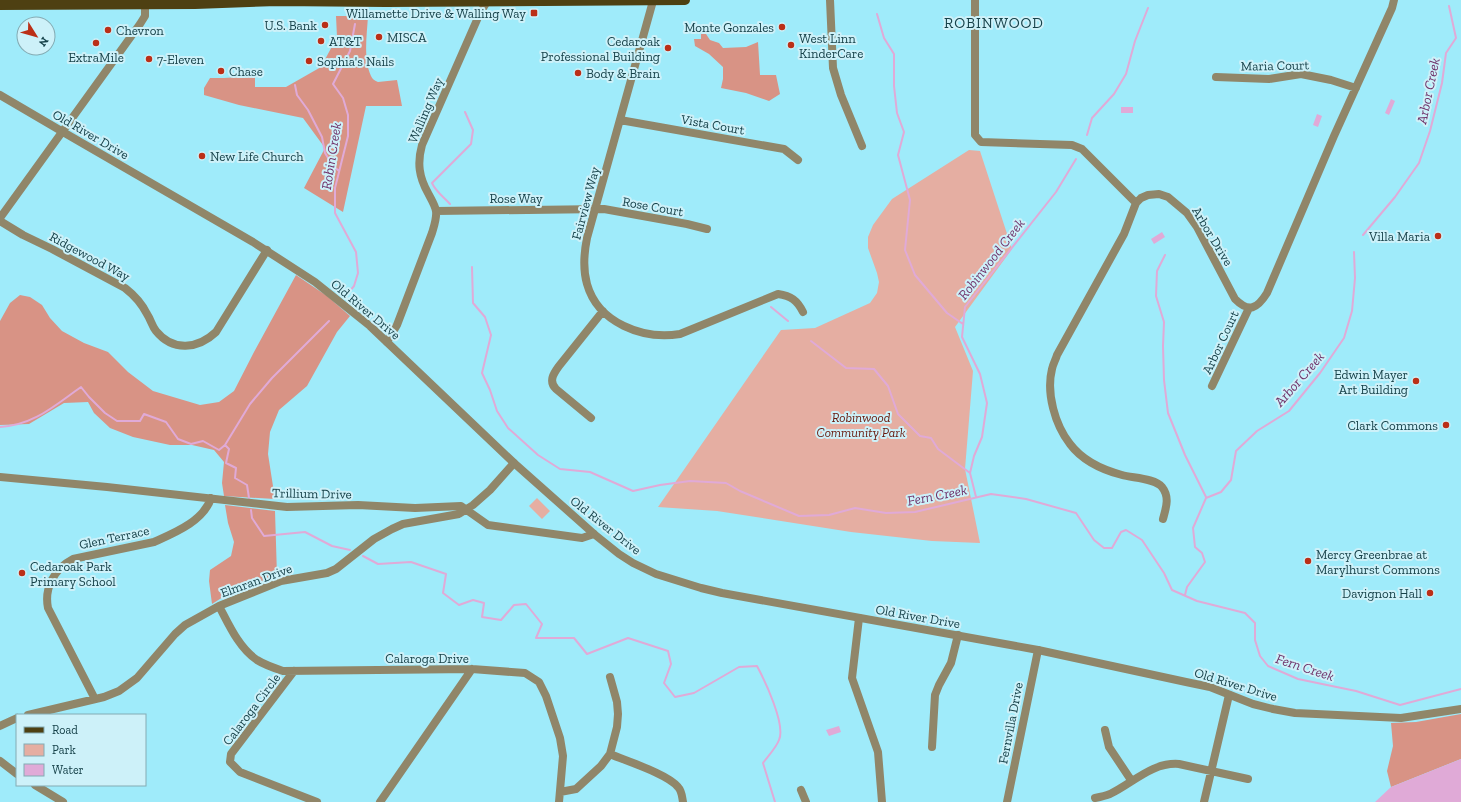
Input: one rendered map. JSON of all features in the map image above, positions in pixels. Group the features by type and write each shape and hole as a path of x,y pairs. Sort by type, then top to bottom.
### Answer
{"main road":[{"path":"0,5 277,1 685,0"}],"street":[{"path":"830,0 833,68 841,95 862,146"},
{"path":"975,0 975,135 980,142 1068,144 1082,149 1136,203 1124,234 1058,355 1052,368 1050,379 1056,417 1070,445 1080,454 1101,468 1161,485 1167,497 1163,519"},
{"path":"1249,308 1259,303 1267,293 1392,8 1394,0"},
{"name":"Walling Way","path":"436,211 421,178 419,155 422,144 480,13 488,1"},
{"name":"Fairview Way","path":"653,1 586,244 586,273 589,290 603,311 613,319 631,329 647,334 668,336 680,334 778,294 784,295 798,303 803,312"},
{"path":"0,219 140,24 145,16 145,4"},
{"name":"Maria Court","path":"1216,77 1269,78 1301,74 1330,80 1356,88"},
{"name":"Old River Drive","path":"0,95 266,250 320,286 386,342 514,463 594,534 619,554 633,563 656,574 681,583 722,594 1038,650 1210,687 1253,704 1273,709 1310,714 1408,717 1461,709"},
{"name":"Vista Court","path":"620,120 784,149 798,160"},
{"name":"Arbor Drive","path":"1136,203 1141,198 1148,195 1159,194 1168,197 1180,206 1197,227 1235,299 1242,305 1249,308"},
{"name":"Rose Way","path":"436,211 596,210"},
{"name":"Rose Court","path":"596,210 607,210 707,229"},
{"path":"386,342 397,325 432,233 436,211"},
{"name":"Ridgewood Way","path":"0,219 22,235 52,248 125,288 134,295 142,306 153,327 160,335 170,342 182,346 201,343 216,332 266,250"},
{"name":"Arbor Court","path":"1212,386 1249,308"},
{"path":"591,418 556,390 553,386 552,379 556,370 603,311"},
{"name":"Elmran Drive","path":"32,714 115,693 132,682 147,668 180,630 191,621 219,606 281,581 296,577 327,573 336,569 374,539 403,524 422,520 452,517 466,510 498,482 514,463"},
{"name":"Trillium Drive","path":"0,478 212,498 287,507 358,505 415,508 461,506 488,525 582,538 594,534"},
{"name":"Glen Terrace","path":"95,699 48,608 46,598 54,575 61,566 73,559 154,542 166,537 199,516 208,508 212,498"},
{"name":"Calaroga Drive","path":"219,606 236,636 250,655 283,671 472,669 525,673 532,676 539,682 546,696 562,748 563,765 559,802"},
{"path":"859,618 852,678 878,752 882,802"},
{"path":"932,747 935,695 951,663 958,635"},
{"name":"Fernvilla Drive","path":"1007,802 1038,650"},
{"path":"380,802 472,669"},
{"name":"Calaroga Circle","path":"294,671 231,754 230,762 240,772 317,802"},
{"path":"560,792 576,789 601,766 610,754 617,727 618,714 617,702 610,677"},
{"path":"1204,802 1229,695"},
{"path":"0,726 16,718"},
{"path":"1105,730 1110,747 1131,780"},
{"path":"610,754 669,779 679,787 683,802"},
{"path":"0,761 16,773"},
{"path":"1095,798 1108,794 1155,767 1168,764 1179,764 1248,778"},
{"path":"37,786 63,802"},
{"path":"801,790 806,802"}],"green space":[{"name":"Robinwood Community Park","path":"969,150 980,151 1012,249 955,327 973,371 965,469 980,543 932,541 851,532 717,511 658,507 781,330 815,328 870,303 877,293 879,282 868,248 868,237 873,225 892,199"},
{"path":"537,498 550,511 542,519 529,506"}],"shaded area":[{"path":"336,16 368,16 366,54 371,76 378,82 397,80 402,106 366,106 343,212 304,188 325,148 303,118 239,105 204,95 204,88 210,78 255,76 255,87 286,87 321,67 337,37"},
{"path":"701,34 706,34 710,40 719,43 723,48 746,47 758,42 760,75 776,75 780,94 769,101 746,93 721,88 723,67 709,54 695,46 694,39 701,39"},
{"path":"296,275 327,296 350,316 337,332 307,386 279,410 270,432 268,454 275,499 224,496 222,483 224,462 214,450 192,445 170,445 133,437 110,428 94,413 88,402 64,403 29,424 0,425 0,321 10,303 20,295 30,297 42,305 50,318 62,331 84,343 108,352 128,372 153,391 200,405 219,402 234,391"},
{"path":"225,505 275,511 277,576 223,597 212,604 209,581 210,570 231,556 234,542 228,523"},
{"path":"1461,714 1461,759 1391,787 1387,771 1393,746 1391,723 1416,722"}],"water":[{"path":"1391,99 1395,101 1389,115 1385,113"},
{"path":"1121,107 1133,107 1133,113 1121,113"},
{"path":"1317,114 1322,116 1318,127 1313,125"},
{"path":"1162,232 1165,237 1154,244 1151,239"},
{"path":"839,726 841,732 829,736 826,730"},
{"path":"1461,759 1461,802 1375,802 1391,787"}],"waterway":[{"name":"Arbor Creek","path":"1363,235 1395,197 1419,163 1430,131 1442,83 1446,53 1456,38 1449,6"},
{"name":"Robinwood Creek","path":"1087,135 1092,118 1114,94 1126,74 1135,41 1148,8"},
{"path":"877,14 884,38 894,54 894,86 897,113 904,132 898,155 910,200 905,250 915,275 947,313 963,324"},
{"name":"Robin Creek","path":"349,292 354,286 358,273 356,252 335,213 335,188 348,136 348,115 343,98 333,84 350,51 355,24"},
{"path":"295,85 297,95 308,110 322,137 325,153 333,166 339,171"},
{"name":"Fern Creek","path":"450,204 438,192 432,183 471,144 473,130 465,112"},
{"name":"Robinwood Creek","path":"976,497 970,473 974,456 982,437 987,403 980,374 962,337 965,307 1056,192 1076,159"},
{"name":"Arbor Creek","path":"1185,595 1187,587 1205,562 1202,553 1195,547 1193,528 1206,498 1221,492 1231,480 1236,451 1257,431 1289,411 1320,373 1344,338 1352,311 1355,278 1354,252"},
{"path":"1165,255 1157,271 1156,296 1164,322 1164,380 1168,413 1185,455 1206,497"},
{"name":"Fern Creek","path":"472,267 473,303 485,317 491,335 482,373 497,411 508,428 538,455 560,469 590,472 633,491 660,485 690,481 726,483 740,491 799,516 829,515 855,508 886,513 915,512 991,494 1026,499 1076,513 1094,540 1104,548 1112,548 1121,532 1126,530 1142,540 1164,573 1172,590 1197,601 1245,613 1255,623 1255,640 1260,656 1268,666 1298,679 1356,691 1400,705 1461,689"},
{"path":"771,307 788,321"},
{"name":"Robin Creek","path":"225,445 250,404 272,378 329,321"},
{"path":"811,341 846,368 874,369 888,386 898,414 920,436 931,438 938,449 970,473"},
{"path":"0,427 23,423 43,413 81,387 105,413 117,421 140,421 144,414 166,422 178,439 191,444 203,441 219,450 225,445 229,449 226,463 236,468 235,478 247,485 249,498"},
{"path":"251,510 252,518 264,536 305,532 332,546 350,550"},
{"path":"363,556 378,564 411,562 446,574 443,593 459,605 473,600 484,603 482,617 501,620 514,605 526,604 542,624 536,638 574,638 587,654 628,638 668,651 671,664 664,683 675,697 694,693 739,667 757,666 774,703 780,724 778,743 763,763 775,802"}],"place":[{"name":"Willamette Drive & Walling Way","path":"534,13"},
{"name":"U.S. Bank","path":"325,25"},
{"name":"Monte Gonzales","path":"782,27"},
{"name":"Chevron","path":"108,30"},
{"name":"MISCA","path":"379,37"},
{"name":"AT&T","path":"321,41"},
{"name":"ExtraMile","path":"96,43"},
{"name":"West Linn KinderCare","path":"791,45"},
{"name":"Cedaroak Professional Building","path":"668,48"},
{"name":"7-Eleven","path":"149,59"},
{"name":"Sophia's Nails","path":"309,61"},
{"name":"Chase","path":"221,71"},
{"name":"Body & Brain","path":"578,73"},
{"name":"New Life Church","path":"202,156"},
{"name":"Villa Maria","path":"1438,236"},
{"name":"Edwin Mayer Art Building","path":"1416,381"},
{"name":"Clark Commons","path":"1446,425"},
{"name":"Mercy Greenbrae at Marylhurst Commons","path":"1308,561"},
{"name":"Cedaroak Park Primary School","path":"22,573"},
{"name":"Davignon Hall","path":"1430,593"}],"district":[{"name":"ROBINWOOD","path":"994,23"}]}
